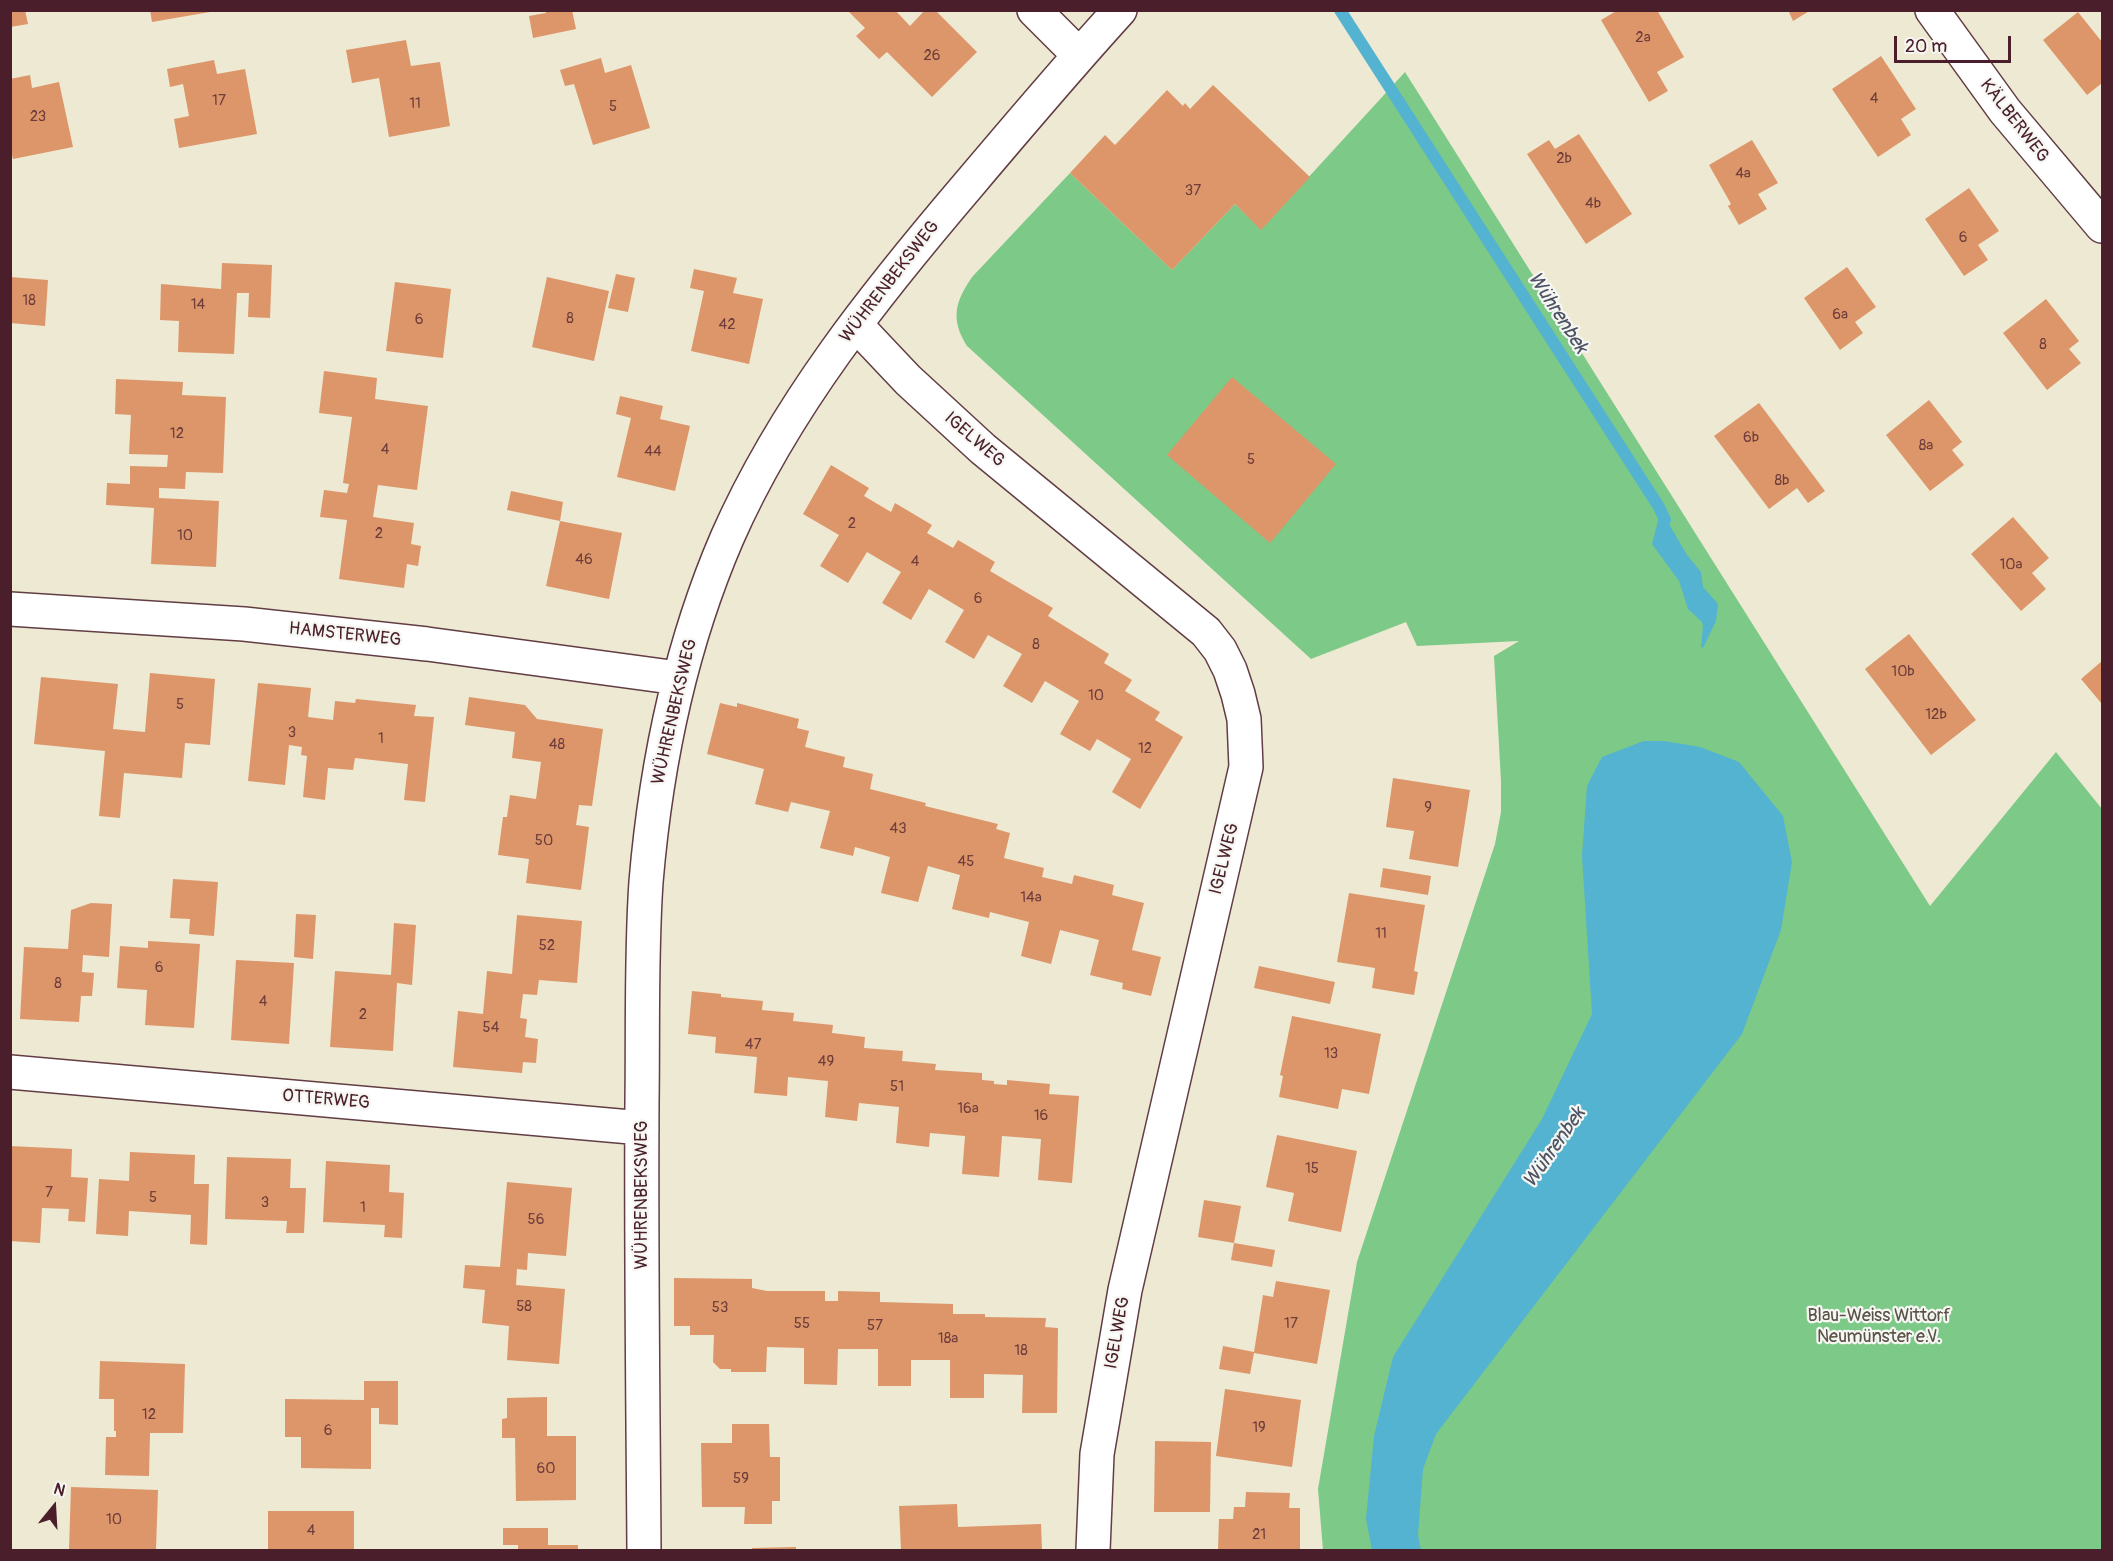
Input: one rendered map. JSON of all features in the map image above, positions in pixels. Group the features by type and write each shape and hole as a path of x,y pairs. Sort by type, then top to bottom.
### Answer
{"street":[{"path":"1034,10 1079,55"},
{"name":"WÜHRENBEKSWEG","path":"644,1551 642,1128 646,885 654,806 665,737 678,678 727,538 769,454 815,381 925,237 1120,10"},
{"name":"KÄLBERWEG","path":"1932,10 2005,111 2103,226"},
{"name":"IGELWEG","path":"856,325 908,381 983,449 1206,632 1220,650 1230,670 1244,719 1246,767 1243,788 1220,877 1125,1290 1097,1454 1093,1551"},
{"name":"HAMSTERWEG","path":"10,609 255,626 427,644 678,678"},
{"name":"OTTERWEG","path":"10,1072 642,1128"}],"green space":[{"name":"Blau-Weiss Wittorf Neumünster e.V.","path":"1405,72 1930,906 2056,752 2102,809 2102,1550 1323,1550 1318,1489 1357,1262 1495,844 1501,812 1501,781 1494,656 1519,641 1417,646 1406,622 1311,659 967,346 958,327 957,310 962,294 973,276 1070,173 1172,270 1235,204 1261,229"}],"water":[{"path":"1659,507 1687,555 1701,572 1703,587 1718,604 1716,621 1703,648 1701,647 1702,622 1688,609 1679,581 1652,544"},
{"path":"1644,741 1664,741 1700,747 1739,762 1783,816 1792,862 1781,930 1742,1034 1436,1434 1423,1469 1418,1535 1421,1550 1372,1550 1366,1519 1374,1436 1393,1357 1542,1119 1592,1014 1582,856 1587,786 1602,757"}],"building":[{"path":"10,10 25,10 28,24 10,27"},
{"path":"150,10 210,10 210,12 152,22"},
{"path":"545,10 572,10 576,29 533,38 529,16 546,13"},
{"path":"847,10 895,10 910,26 925,10 935,10 977,52 932,97 887,52 879,59 856,36 865,28"},
{"path":"1618,10 1657,10 1684,57 1657,72 1668,91 1649,102 1601,20"},
{"path":"1788,10 1811,10 1793,21"},
{"path":"2078,12 2102,42 2102,83 2087,95 2043,40"},
{"path":"406,40 411,66 440,62 450,126 389,137 379,78 352,83 346,50"},
{"path":"1881,56 1916,109 1901,119 1911,135 1878,157 1832,89"},
{"path":"601,58 605,73 631,65 650,128 593,145 574,84 565,86 560,70"},
{"path":"214,60 217,74 245,69 257,134 179,148 174,119 189,116 183,84 170,87 167,69"},
{"path":"30,75 32,88 59,82 73,147 13,159 10,146 10,79"},
{"path":"1213,85 1310,177 1261,230 1235,204 1172,270 1070,173 1105,135 1115,145 1167,90 1183,106 1185,103 1190,109"},
{"path":"1579,134 1632,214 1586,244 1527,154 1549,140 1555,149"},
{"path":"1752,140 1778,183 1758,194 1767,209 1739,225 1728,206 1731,204 1709,165"},
{"path":"1969,188 1999,231 1978,245 1988,260 1964,276 1925,219"},
{"path":"222,263 272,265 270,318 248,317 249,293 237,293 234,354 178,352 179,321 160,320 161,284 221,289"},
{"path":"1847,267 1876,307 1855,322 1863,333 1840,350 1804,298"},
{"path":"694,269 737,278 733,293 763,299 749,364 691,351 704,291 690,288"},
{"path":"616,274 635,278 628,312 608,308"},
{"path":"10,277 48,280 45,326 10,323"},
{"path":"547,277 609,291 594,361 532,347"},
{"path":"395,282 451,289 443,358 386,351"},
{"path":"2046,299 2079,341 2069,349 2081,363 2047,390 2003,333"},
{"path":"324,371 377,378 375,399 428,406 417,490 378,485 373,517 414,523 411,544 421,546 418,566 407,564 404,588 339,579 347,520 320,517 324,490 347,493 349,484 343,483 352,417 319,413"},
{"path":"1232,377 1336,464 1270,543 1167,455"},
{"path":"116,379 183,382 182,395 226,397 223,473 186,472 185,489 159,488 159,498 219,501 216,567 151,564 154,508 106,505 107,483 130,484 130,466 167,467 168,455 129,454 131,415 115,414"},
{"path":"620,396 663,406 660,419 690,426 675,491 617,477 631,418 616,414"},
{"path":"1929,400 1962,442 1952,450 1964,465 1930,491 1886,435"},
{"path":"1759,403 1825,491 1808,503 1797,488 1769,509 1714,436"},
{"path":"831,465 869,488 864,496 891,512 895,503 932,525 927,533 953,548 958,540 995,562 990,571 1053,608 1048,616 1109,654 1104,663 1132,680 1125,691 1160,712 1155,720 1183,737 1140,809 1112,792 1131,759 1097,739 1090,751 1060,734 1079,701 1045,681 1032,703 1003,686 1022,654 988,635 974,659 945,642 964,610 929,589 911,620 882,603 901,572 867,552 848,583 820,566 839,535 803,514"},
{"path":"511,491 563,502 560,521 507,510"},
{"path":"2013,517 2049,558 2032,573 2046,589 2021,611 1971,554"},
{"path":"560,521 622,533 609,599 546,586"},
{"path":"1909,634 1976,720 1931,755 1865,669"},
{"path":"2102,661 2102,704 2081,679"},
{"path":"150,673 215,679 210,745 185,743 182,778 124,773 120,818 99,816 105,751 34,744 41,677 118,684 113,729 145,732"},
{"path":"258,683 311,688 308,717 333,720 335,701 355,703 356,699 416,705 414,716 434,717 425,802 404,800 408,764 355,758 353,770 328,768 325,800 303,797 307,756 301,755 302,747 289,745 285,785 248,781"},
{"path":"469,697 525,705 537,719 603,729 592,806 579,805 576,825 589,827 581,890 526,883 529,859 498,855 503,817 507,817 510,795 536,799 541,762 512,758 515,732 465,725"},
{"path":"720,703 737,707 737,703 799,719 797,728 809,731 805,747 845,757 843,767 873,774 870,789 926,803 925,806 998,824 996,829 1010,833 1004,858 1044,868 1042,877 1072,884 1074,875 1114,885 1112,895 1144,903 1132,950 1161,957 1151,996 1122,989 1123,983 1090,975 1099,940 1060,930 1051,964 1021,956 1029,922 990,912 989,918 952,909 960,875 928,866 918,902 881,893 890,857 855,847 853,856 820,848 830,811 791,802 788,812 755,804 764,769 707,754"},
{"path":"1393,778 1470,790 1458,867 1409,859 1414,831 1386,827"},
{"path":"1383,868 1431,876 1428,895 1380,887"},
{"path":"173,879 218,882 214,936 189,934 190,919 170,918"},
{"path":"1349,893 1425,905 1414,971 1418,972 1414,995 1372,988 1375,968 1337,962"},
{"path":"91,903 112,904 109,957 83,955 82,972 94,973 92,996 81,996 79,1022 20,1019 24,947 68,949 71,910"},
{"path":"296,914 316,915 313,959 294,957"},
{"path":"517,915 582,921 577,983 539,980 537,995 523,994 520,1018 527,1019 525,1037 538,1039 536,1063 523,1062 522,1073 453,1067 458,1011 483,1014 487,971 512,974"},
{"path":"394,923 416,925 412,985 397,983 393,1051 330,1047 335,971 391,975"},
{"path":"148,941 200,944 194,1028 145,1025 147,990 117,988 120,946 148,948"},
{"path":"236,960 294,963 289,1044 231,1040"},
{"path":"1259,966 1335,982 1330,1004 1254,988"},
{"path":"692,991 721,994 721,997 763,1001 762,1010 794,1013 793,1021 833,1025 832,1033 865,1037 864,1048 903,1051 902,1061 936,1064 935,1070 982,1073 982,1080 994,1081 994,1084 1007,1085 1007,1080 1050,1084 1049,1094 1079,1096 1072,1183 1038,1180 1041,1139 1002,1136 999,1177 962,1174 965,1136 930,1133 929,1147 896,1143 899,1107 859,1103 857,1121 825,1117 828,1081 788,1077 787,1096 754,1093 757,1057 715,1053 716,1037 688,1034"},
{"path":"1292,1016 1381,1034 1369,1094 1342,1089 1338,1109 1279,1097 1283,1076 1280,1075"},
{"path":"1277,1135 1357,1151 1341,1232 1288,1221 1294,1193 1266,1187"},
{"path":"10,1146 72,1149 71,1177 88,1178 85,1222 68,1221 69,1209 42,1208 40,1243 10,1241"},
{"path":"130,1152 195,1155 194,1184 209,1184 207,1245 190,1244 191,1215 129,1211 128,1236 96,1234 99,1179 129,1181"},
{"path":"227,1157 291,1159 290,1188 306,1188 304,1233 286,1233 287,1221 225,1219"},
{"path":"326,1161 390,1165 389,1192 404,1193 402,1238 384,1237 385,1225 323,1222"},
{"path":"507,1182 572,1188 566,1256 528,1253 527,1270 517,1269 516,1285 565,1289 559,1364 507,1360 509,1326 482,1323 485,1290 463,1288 465,1265 500,1267"},
{"path":"1204,1200 1241,1206 1234,1243 1198,1237"},
{"path":"1234,1243 1275,1250 1272,1267 1231,1260"},
{"path":"674,1278 752,1279 752,1288 767,1291 825,1291 825,1301 838,1301 838,1291 880,1292 880,1302 953,1304 953,1314 1046,1318 1045,1327 1058,1328 1057,1413 1022,1413 1023,1375 984,1374 984,1398 950,1398 950,1360 911,1360 911,1386 878,1386 878,1349 838,1349 837,1385 804,1384 804,1348 767,1347 766,1372 731,1372 731,1369 720,1369 713,1362 714,1335 690,1335 690,1326 674,1326"},
{"path":"1276,1281 1330,1290 1317,1364 1254,1353 1250,1374 1219,1369 1223,1346 1254,1352 1263,1295 1273,1297"},
{"path":"100,1361 185,1364 183,1433 150,1433 149,1476 105,1475 106,1437 116,1437 116,1431 114,1431 114,1399 99,1399"},
{"path":"364,1381 398,1381 398,1425 379,1424 379,1408 371,1408 371,1469 301,1468 301,1437 285,1437 285,1399 364,1400"},
{"path":"1225,1389 1301,1400 1292,1467 1216,1456"},
{"path":"547,1397 547,1436 576,1436 576,1500 516,1501 515,1438 502,1438 502,1419 507,1418 507,1398"},
{"path":"732,1424 769,1424 770,1457 780,1457 780,1501 772,1501 772,1524 744,1524 745,1507 702,1507 701,1443 732,1443"},
{"path":"1155,1441 1211,1442 1210,1512 1154,1512"},
{"path":"71,1487 158,1490 156,1550 69,1550"},
{"path":"1246,1492 1290,1493 1289,1508 1300,1508 1300,1550 1218,1550 1219,1519 1233,1519 1234,1507 1245,1507"},
{"path":"957,1504 958,1527 1041,1524 1042,1550 901,1550 899,1506"},
{"path":"268,1511 354,1511 354,1550 268,1550"},
{"path":"503,1528 548,1528 548,1545 578,1545 578,1550 518,1550 518,1545 503,1545"},
{"path":"796,1547 796,1550 752,1550 752,1548"}],"waterway":[{"name":"Wührenbek","path":"1340,10 1659,507 1665,520"}]}
